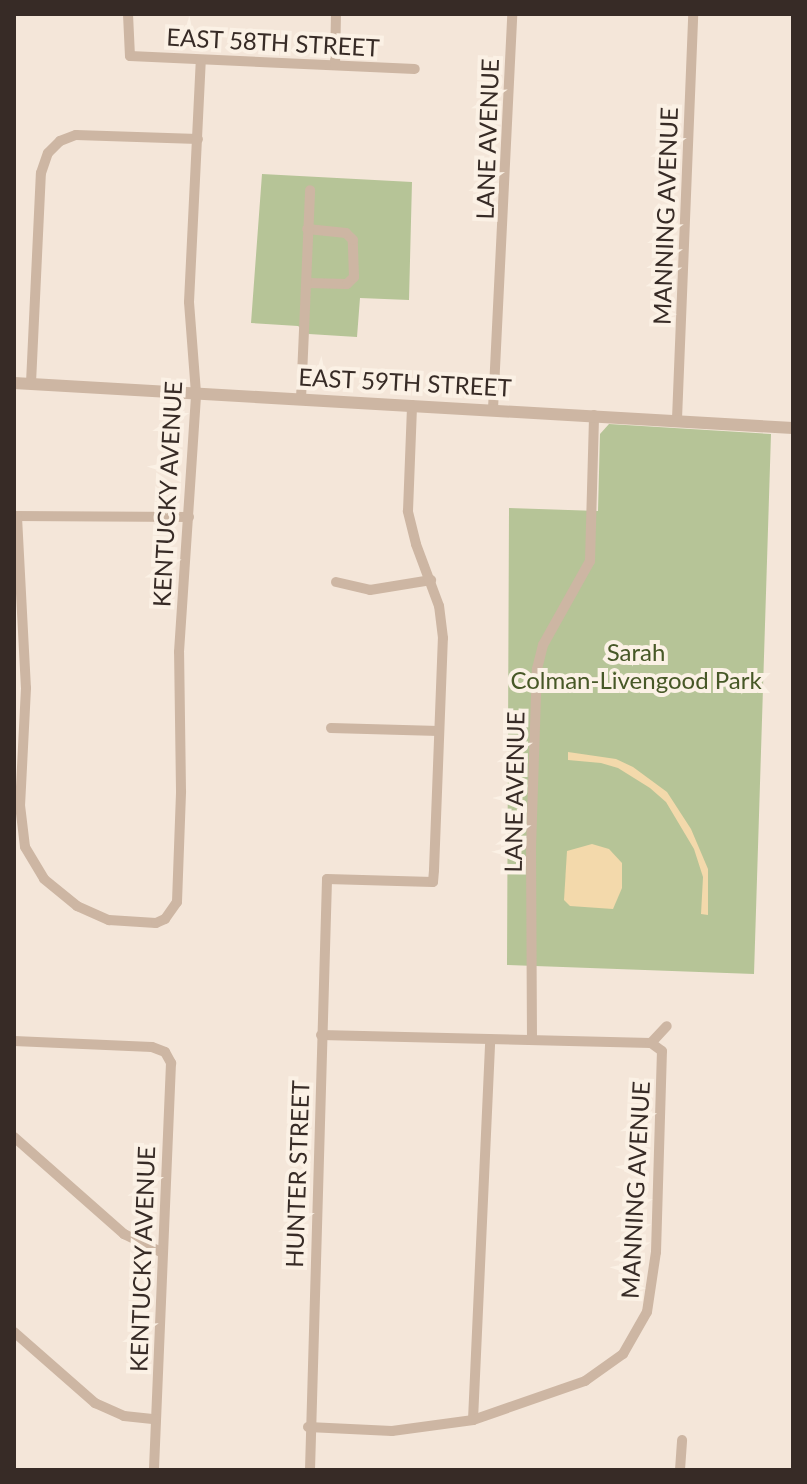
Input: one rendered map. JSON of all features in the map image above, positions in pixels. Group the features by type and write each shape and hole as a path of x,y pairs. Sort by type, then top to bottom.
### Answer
{"street":[{"name":"EAST 58TH STREET","path":"128,14 130,56 415,69"},
{"path":"335,65 336,14"},
{"name":"LANE AVENUE","path":"493,409 512,14"},
{"name":"MANNING AVENUE","path":"677,419 693,14"},
{"name":"KENTUCKY AVENUE","path":"16,516 26,688 20,805 25,847 44,879 77,906 109,920 138,924 158,922 174,910 177,902 181,791 179,652 196,393 189,302 201,60"},
{"path":"31,383 41,173 50,151 60,141 76,135 198,139"},
{"path":"301,399 310,190"},
{"path":"307,229 346,233 353,240 354,277 347,284 307,283"},
{"name":"EAST 59TH STREET","path":"14,383 793,428"},
{"path":"331,728 439,731 443,638 431,580 416,544 408,511 412,405"},
{"name":"LANE AVENUE","path":"532,1040 531,847 537,669 543,645 590,561 594,415"},
{"path":"16,516 189,517"},
{"path":"336,582 370,590 431,580"},
{"name":"HUNTER STREET","path":"310,1470 308,1427 327,879 433,882 439,731"},
{"path":"321,1035 651,1043 667,1026"},
{"path":"308,1427 392,1431 473,1420 490,1039"},
{"name":"KENTUCKY AVENUE","path":"14,1041 152,1047 165,1052 171,1063 154,1470"},
{"name":"MANNING AVENUE","path":"473,1420 585,1381 604,1371 632,1341 647,1312 656,1252 662,1051 651,1043"},
{"path":"14,1137 124,1234 161,1252"},
{"path":"14,1332 95,1403 124,1416 155,1419"},
{"path":"680,1470 682,1440"}],"green space":[{"path":"262,174 412,182 409,300 360,298 357,337 309,334 298,326 251,323"},
{"name":"Sarah Colman-Livengood Park","path":"609,424 771,434 754,974 507,965 509,508 598,511 600,434"}],"sand":[{"path":"568,752 616,759 633,767 667,792 691,829 708,869 708,915 701,914 703,877 694,849 666,802 618,768 568,760"},
{"path":"592,844 609,849 622,863 622,888 613,909 570,906 564,900 567,851"}]}
